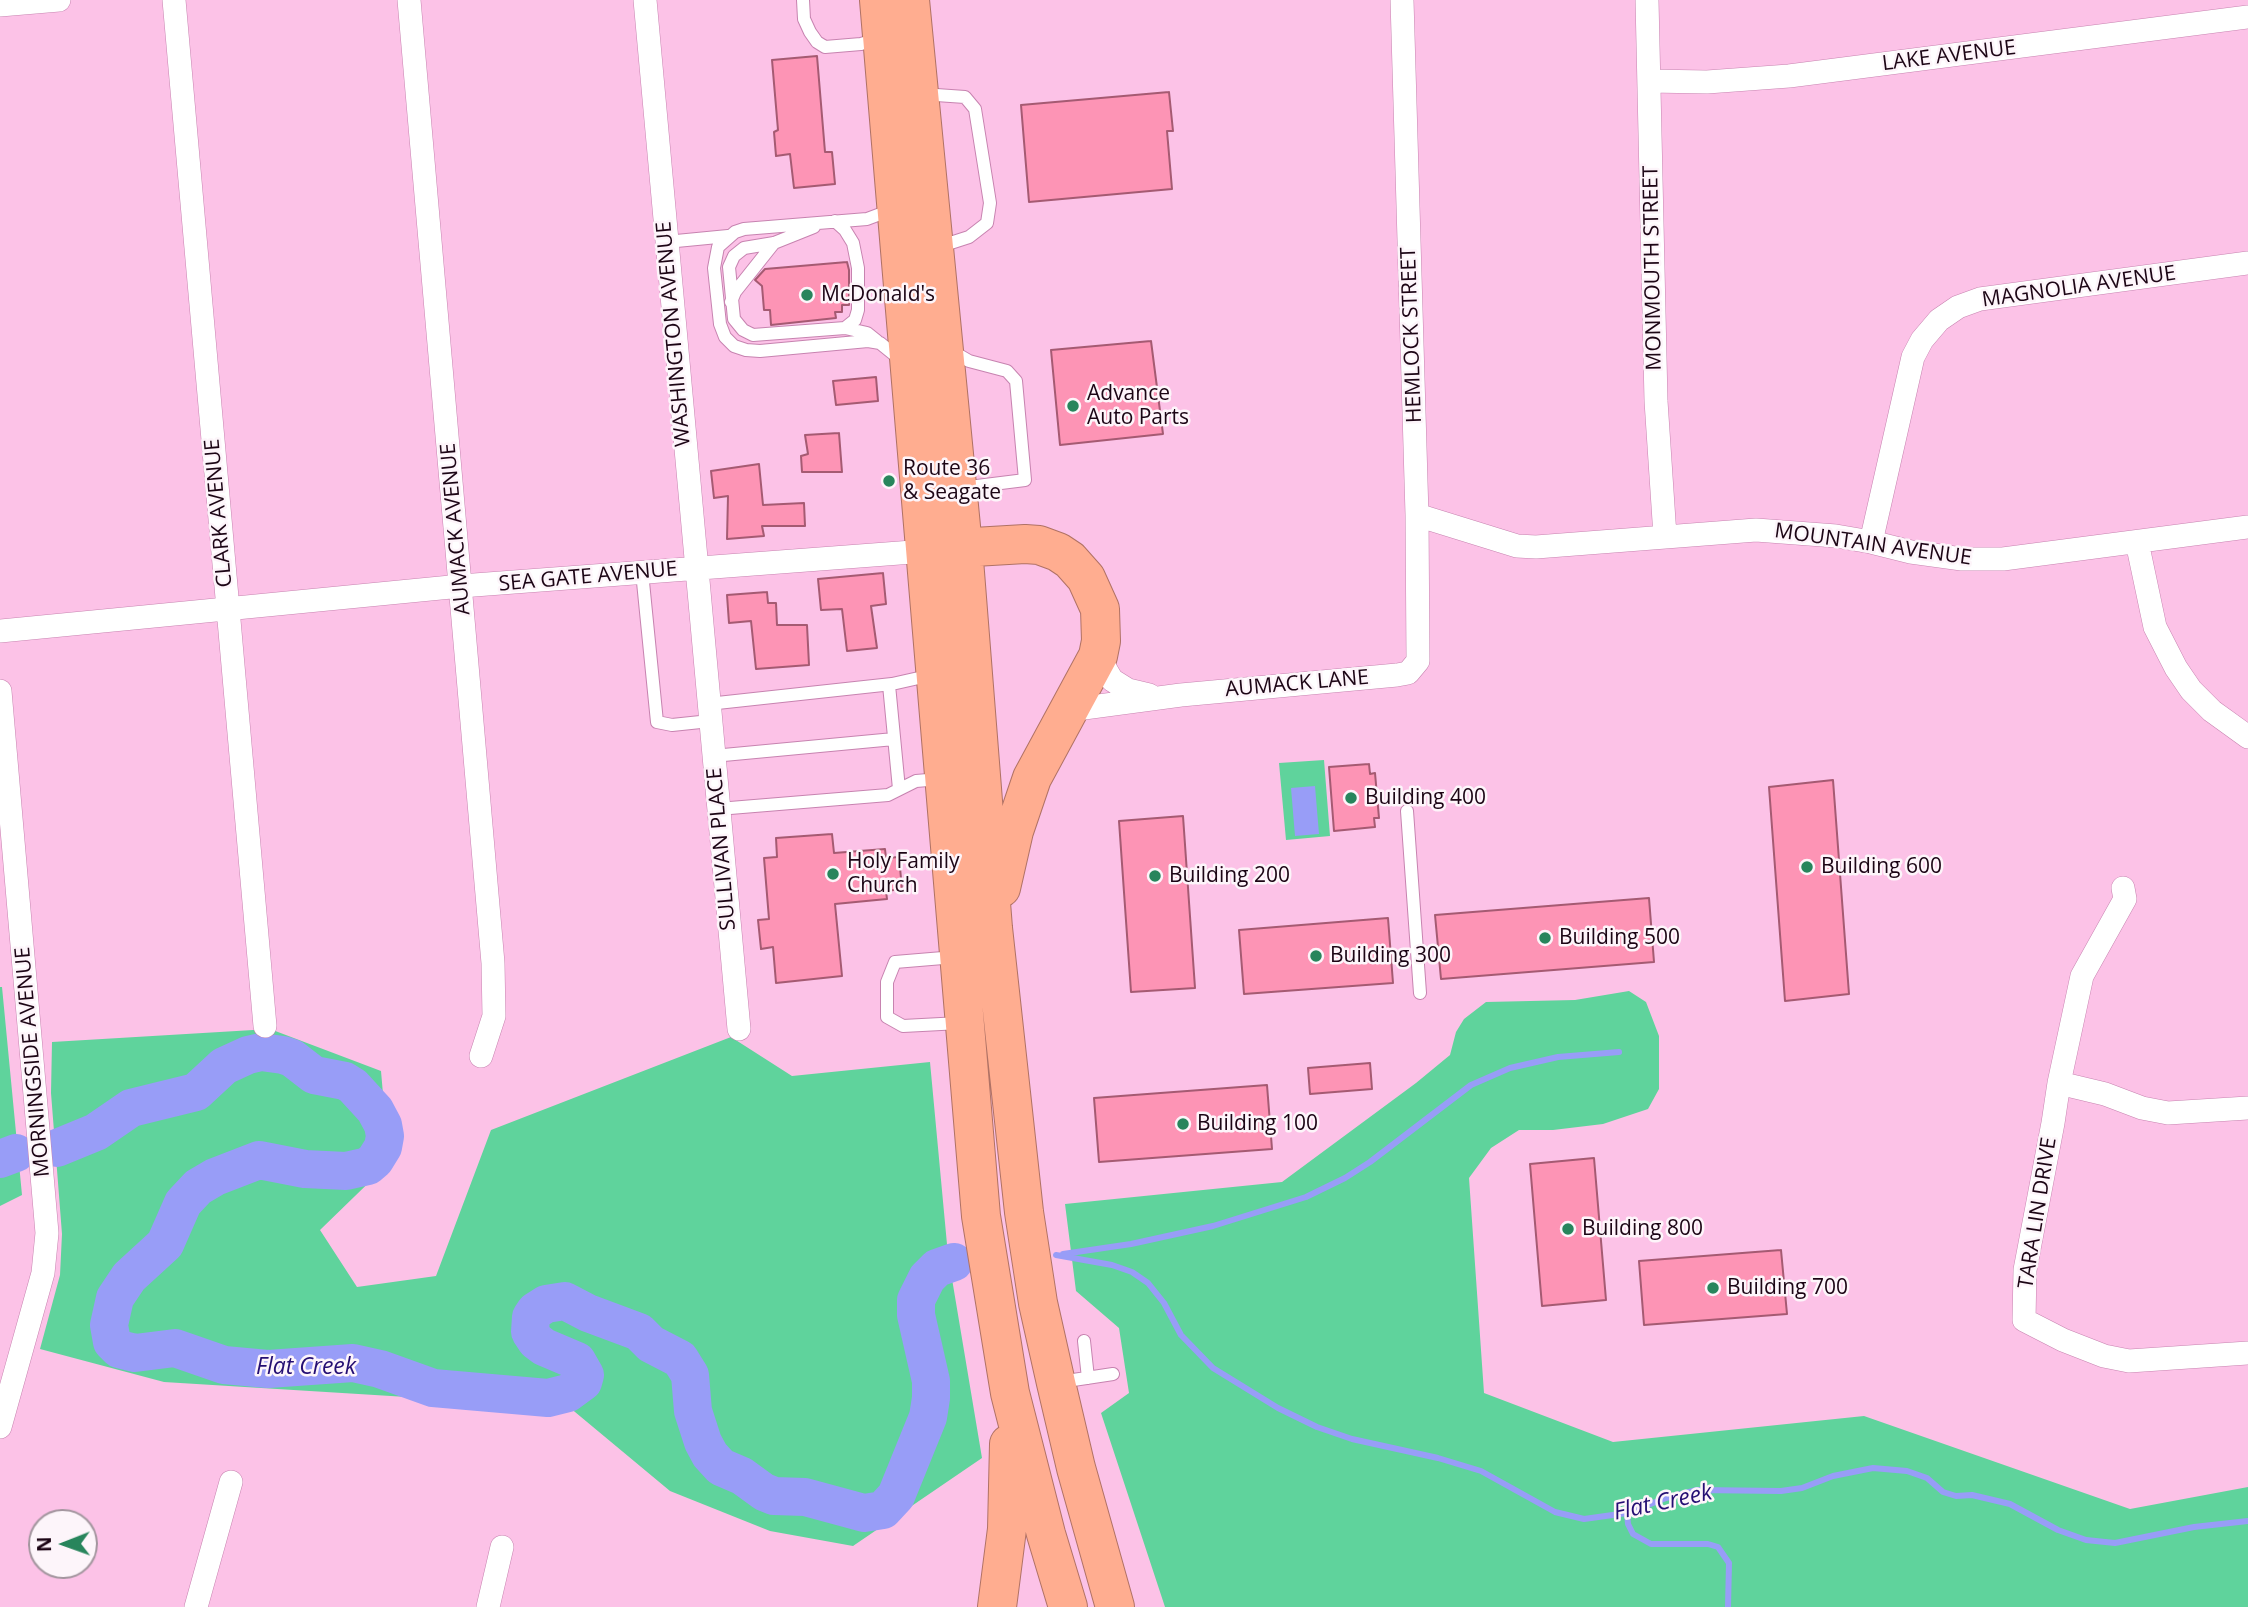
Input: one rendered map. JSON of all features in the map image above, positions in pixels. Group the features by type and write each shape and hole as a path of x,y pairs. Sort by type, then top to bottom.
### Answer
{"highway":[{"path":"899,8 919,94 958,489 993,928 1024,1212 1038,1303 1072,1381 1076,1468 1115,1607"},
{"path":"899,8 893,192 926,551 981,1216 1010,1393 1046,1534 1068,1607"},
{"path":"926,551 1039,545 1070,560 1086,578 1100,610 1101,641 1098,656 1032,778 1001,887 993,928"},
{"path":"997,1607 1007,1530 1010,1393"}],"street":[{"path":"0,5 59,0"},
{"name":"CLARK AVENUE","path":"174,0 265,1026"},
{"name":"AUMACK AVENUE","path":"409,0 494,963 494,1016 481,1056"},
{"name":"WASHINGTON AVENUE","path":"645,0 704,668"},
{"name":"HEMLOCK STREET","path":"1402,0 1420,653 1413,669"},
{"name":"MONMOUTH STREET","path":"1647,0 1656,401 1665,536"},
{"name":"LAKE AVENUE","path":"1649,81 1707,82 1789,76 2248,18"},
{"name":"MAGNOLIA AVENUE","path":"1871,542 1913,357 1922,340 1939,320 1958,307 1980,299 2248,263"},
{"name":"MOUNTAIN AVENUE","path":"1417,515 1517,546 1536,547 1756,530 1871,542 1911,552 1962,559 2003,559 2248,527"},
{"path":"2137,542 2155,627 2176,668 2191,690 2212,711 2248,737"},
{"name":"SEA GATE AVENUE","path":"0,631 461,586 926,551"},
{"name":"AUMACK LANE","path":"1098,656 1112,680 1128,690 1146,695 1181,695"},
{"name":"SULLIVAN PLACE","path":"704,668 739,1029"},
{"name":"AUMACK LANE","path":"1069,710 1181,695 1397,675 1413,669"},
{"name":"MORNINGSIDE AVENUE","path":"0,691 44,1172 47,1233 45,1264 3,1404 0,1427"},
{"name":"TARA LIN DRIVE","path":"2123,888 2125,899 2082,976 2059,1083 2025,1270 2024,1320 2063,1340 2104,1356 2129,1361 2248,1353"},
{"path":"2059,1083 2168,1113 2248,1108"},
{"path":"196,1607 231,1482"},
{"path":"488,1607 502,1548"}],"lane":[{"path":"803,0 804,19 810,32 817,42 825,47 870,41 899,8"},
{"path":"919,94 965,97 975,109 990,203 987,223 969,237 934,248"},
{"path":"666,242 728,236 744,229 876,217 883,213 893,192"},
{"path":"831,221 774,243 744,248 734,256 729,267 734,319 743,330 753,335 845,328 867,333 893,351 909,368"},
{"path":"831,221 849,235 858,268 858,310 855,320 845,328"},
{"path":"728,236 716,253 714,268 720,324 725,337 734,346 760,351 868,341 880,343"},
{"path":"731,303 735,292 774,243"},
{"path":"944,346 969,361 1007,371 1016,381 1025,480 958,489"},
{"path":"642,572 657,722 672,725 709,713 889,685 936,674"},
{"path":"889,685 899,789"},
{"path":"713,756 894,739"},
{"path":"718,809 888,795 916,780 944,778"},
{"path":"1407,811 1420,993"},
{"path":"959,957 895,962 887,982 887,1017 903,1026 964,1023"},
{"path":"1084,1341 1072,1381 1113,1374"}],"green space":[{"path":"1324,760 1330,836 1286,840 1279,763"},
{"path":"0,987 22,1195 0,1206"},
{"path":"1629,991 1646,1002 1659,1036 1659,1089 1648,1109 1603,1124 1553,1130 1519,1130 1491,1148 1469,1178 1484,1393 1613,1442 1864,1416 2130,1509 2248,1487 2248,1607 1165,1607 1101,1413 1129,1393 1119,1328 1076,1291 1065,1204 1282,1182 1450,1055 1456,1032 1464,1019 1486,1002 1575,1000"},
{"path":"270,1029 381,1071 389,1163 320,1230 357,1287 436,1276 491,1130 731,1037 792,1076 930,1062 948,1255 982,1458 853,1546 770,1531 670,1491 569,1407 164,1382 40,1349 60,1275 62,1234 51,1093 52,1042"}],"water":[{"path":"1315,786 1319,834 1295,836 1291,788"}],"building":[{"path":"817,56 825,152 832,152 835,184 794,188 790,154 776,156 774,132 778,130 772,60"},
{"path":"1169,92 1173,131 1167,131 1172,189 1029,202 1021,105"},
{"name":"McDonald's","path":"847,262 849,305 842,305 842,312 835,312 836,318 771,325 770,310 764,310 762,286 755,280 765,269"},
{"path":"1151,341 1163,434 1060,445 1051,350"},
{"path":"876,377 878,401 836,405 833,381"},
{"path":"839,433 842,472 802,472 801,456 808,454 805,435"},
{"path":"759,464 763,505 804,503 805,526 762,526 764,536 727,539 728,496 714,498 711,471"},
{"path":"883,573 886,604 871,606 877,648 847,651 842,609 821,610 818,579"},
{"path":"767,592 768,603 776,603 777,625 807,625 809,665 756,669 751,621 729,623 727,595"},
{"name":"Building 400","path":"1369,764 1370,774 1375,773 1379,818 1374,818 1375,827 1334,831 1329,767"},
{"name":"Building 600","path":"1833,780 1849,994 1785,1001 1769,787"},
{"name":"Building 200","path":"1183,816 1195,988 1131,992 1119,821"},
{"name":"Holy Family Church","path":"832,834 834,853 885,849 886,858 899,857 902,889 886,891 887,899 835,904 842,976 776,983 773,947 761,949 758,920 769,919 764,858 777,857 776,838"},
{"name":"Building 500","path":"1649,898 1654,962 1441,979 1435,915"},
{"name":"Building 300","path":"1388,918 1393,983 1244,994 1239,930"},
{"path":"1370,1063 1372,1089 1310,1094 1308,1068"},
{"name":"Building 100","path":"1267,1085 1272,1149 1099,1162 1094,1098"},
{"name":"Building 800","path":"1594,1158 1606,1300 1542,1306 1530,1164"},
{"name":"Building 700","path":"1781,1250 1787,1314 1644,1325 1639,1261"}],"waterway":[{"name":"Flat Creek","path":"57,1148 96,1132 131,1108 196,1092 224,1066 248,1055 261,1052 283,1055 292,1058 314,1075 345,1081 375,1110 383,1125 383,1147 375,1160 368,1166 346,1171 305,1169 259,1160 215,1177 198,1187 183,1203 165,1244 129,1277 115,1298 109,1325 112,1342 119,1349 135,1353 175,1348 224,1365 268,1369 353,1363 380,1369 433,1388 548,1398 568,1393 583,1382 585,1375 577,1361 544,1347 530,1332 531,1317 535,1311 546,1304 565,1301 588,1313 639,1332 651,1344 680,1359 690,1375 693,1411 703,1442 721,1467 742,1476 774,1496 805,1497 864,1513 883,1510 896,1496 928,1417 931,1381 916,1315 916,1300 927,1278 937,1268 954,1262"},
{"path":"1063,1254 1131,1244 1213,1226 1306,1197 1370,1162 1471,1085 1510,1068 1558,1057 1619,1052"},
{"name":"Flat Creek","path":"0,1159 16,1153"},
{"name":"Flat Creek","path":"1056,1255 1112,1265 1132,1272 1148,1283 1164,1303 1181,1335 1213,1368 1278,1408 1317,1427 1352,1439 1438,1458 1481,1471 1555,1512 1584,1519 1627,1513 1697,1490 1781,1491 1802,1488 1833,1476 1873,1468 1907,1471 1927,1478 1943,1492 1956,1496 1972,1495 2010,1504 2058,1530 2086,1540 2115,1543 2194,1527 2248,1521"},
{"path":"1627,1513 1633,1534 1651,1544 1708,1544 1718,1547 1729,1563 1728,1607"}],"place":[{"name":"McDonald's","path":"807,295"},
{"name":"Advance Auto Parts","path":"1073,406"},
{"name":"Route 36 & Seagate","path":"889,481"},
{"name":"Building 400","path":"1351,798"},
{"name":"Building 600","path":"1807,867"},
{"name":"Holy Family Church","path":"833,874"},
{"name":"Building 200","path":"1155,876"},
{"name":"Building 500","path":"1545,938"},
{"name":"Building 300","path":"1316,956"},
{"name":"Building 100","path":"1183,1124"},
{"name":"Building 800","path":"1568,1229"},
{"name":"Building 700","path":"1713,1288"}]}
